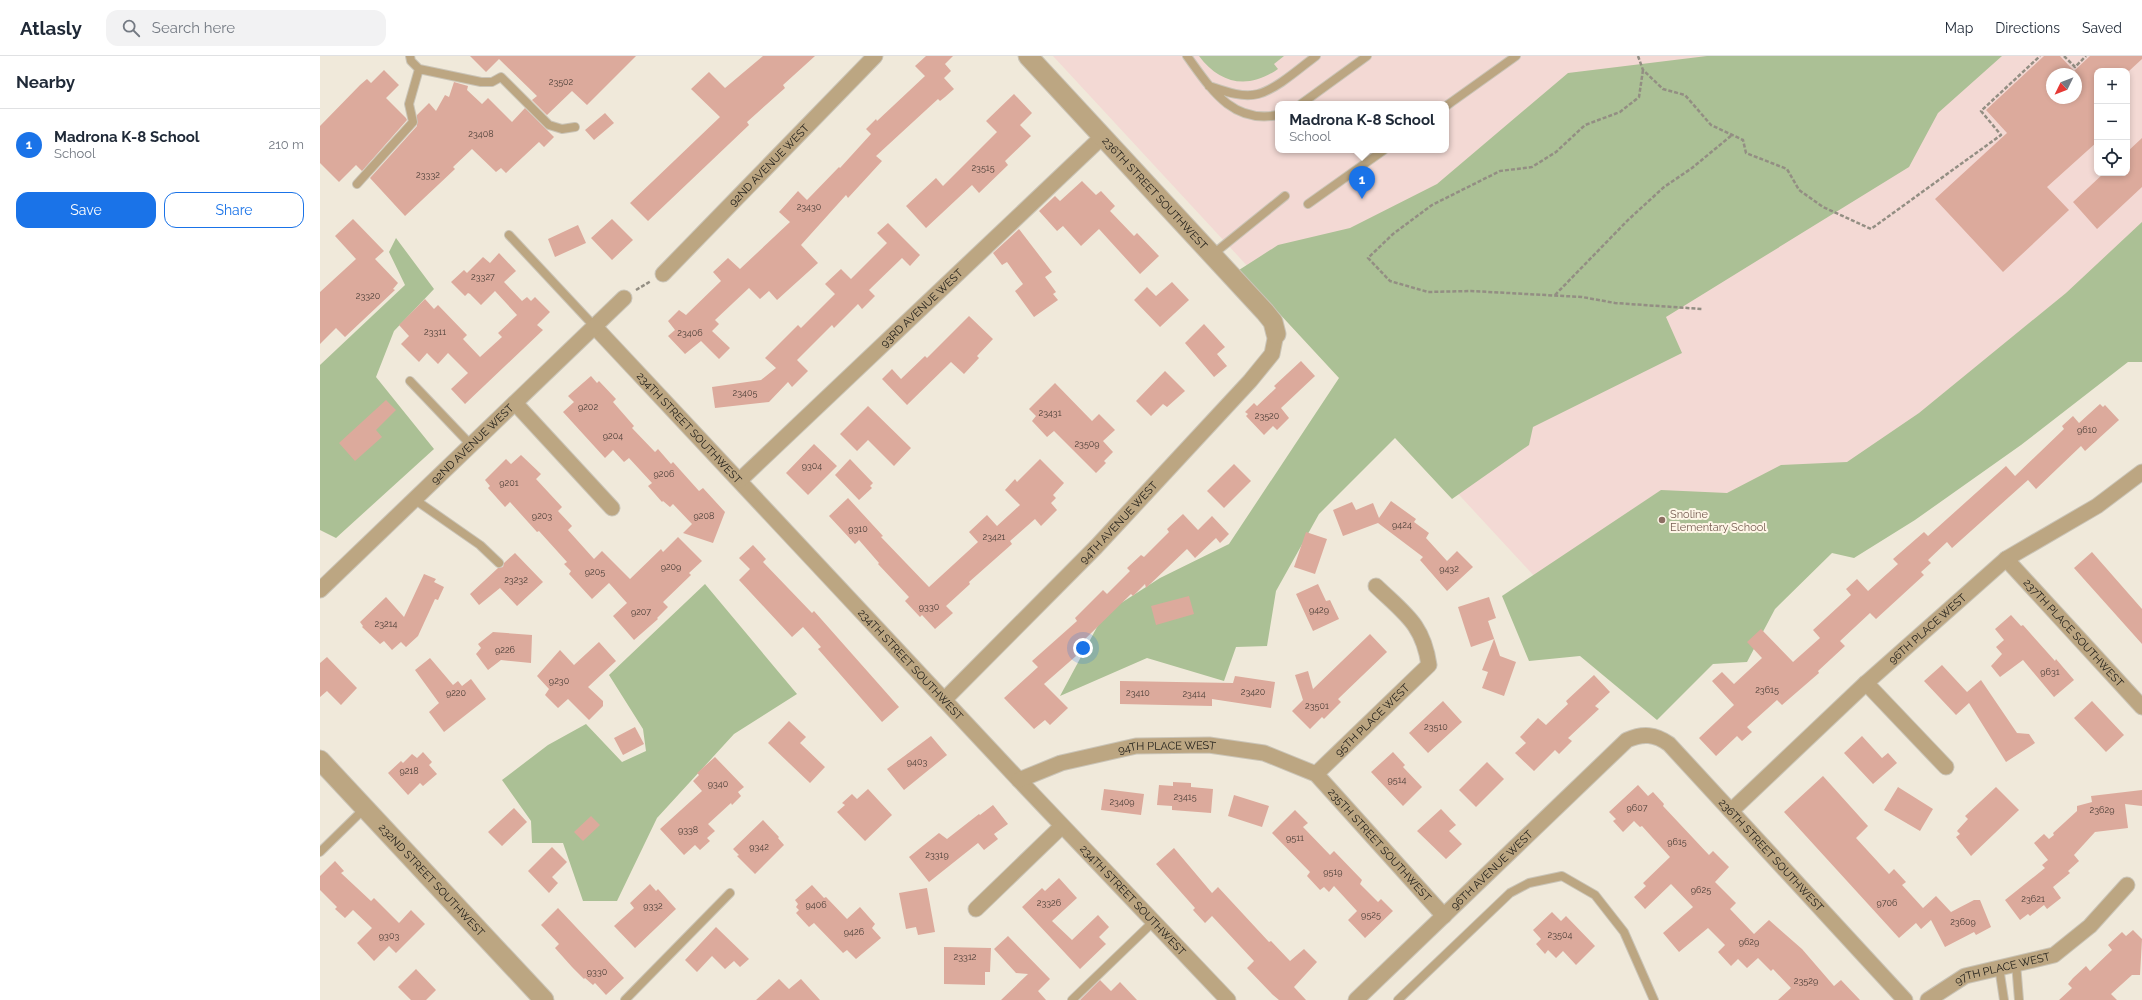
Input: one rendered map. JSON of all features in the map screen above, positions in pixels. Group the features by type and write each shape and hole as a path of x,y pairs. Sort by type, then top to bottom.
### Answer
{"street":[{"name":"92ND AVENUE WEST","path":"663,274 875,56"},
{"name":"236TH STREET SOUTHWEST","path":"1028,56 1265,312 1273,322 1276,334"},
{"name":"93RD AVENUE WEST","path":"740,480 1102,136"},
{"name":"92ND AVENUE WEST","path":"320,590 624,298"},
{"name":"234TH STREET SOUTHWEST","path":"595,327 740,480 1062,826 1228,1000"},
{"name":"94TH AVENUE WEST","path":"944,700 1096,547 1250,381 1272,354 1276,334"},
{"path":"515,403 612,508"},
{"name":"96TH PLACE WEST","path":"1732,811 1866,683 2006,558 2098,506 2142,472"},
{"name":"237TH PLACE SOUTHWEST","path":"2006,558 2142,707"},
{"name":"95TH PLACE WEST","path":"1316,774 1429,665 1426,645 1414,623 1376,586"},
{"path":"1866,683 1946,767"},
{"name":"236TH STREET SOUTHWEST","path":"1627,740 1638,735 1660,737 1669,744 1905,1000"},
{"name":"96TH AVENUE WEST","path":"1356,1000 1627,740"},
{"name":"94TH PLACE WEST","path":"1019,780 1061,763 1136,746 1209,745 1264,753 1316,774"},
{"name":"232ND STREET SOUTHWEST","path":"320,760 544,1000"},
{"name":"235TH STREET SOUTHWEST","path":"1316,774 1444,916"},
{"path":"976,908 1062,826"},
{"name":"97TH PLACE WEST","path":"1928,1000 1965,976 2054,955 2090,926 2127,885"}],"lane":[{"path":"410,56 411,61 419,69 481,82 492,82 501,77 549,125 562,129 575,127"},
{"path":"1187,56 1209,86 1225,102 1238,111 1264,118 1275,116"},
{"path":"1209,86 1243,95 1258,94 1271,88 1316,56"},
{"path":"1305,101 1368,56"},
{"path":"1449,104 1516,56"},
{"path":"357,184 413,122 409,104 419,69"},
{"path":"1308,204 1380,153"},
{"path":"1212,255 1285,196"},
{"path":"509,235 595,327"},
{"path":"410,381 471,445"},
{"path":"414,499 480,545 499,564"},
{"path":"320,852 365,808"},
{"path":"1398,1000 1510,893 1529,883 1562,876 1595,895 1624,932 1654,1000"},
{"path":"625,1000 730,893"},
{"path":"1072,1000 1153,922"},
{"path":"2016,963 2019,1000"},
{"path":"1999,967 2004,1000"}],"path":[{"path":"1638,56 1643,70 1663,89 1685,95 1711,125 1743,140 1746,153 1787,169 1799,190 1823,207 1859,226 1871,229 2001,135 1981,111 2040,56"},
{"path":"2064,56 2075,67 2086,56"},
{"path":"1643,70 1639,97 1620,112 1585,125 1556,152 1532,167 1500,171 1432,205 1393,234 1368,258 1390,281 1428,292 1471,291 1582,297 1615,303 1702,309"},
{"path":"1554,296 1628,220 1664,187 1692,168 1732,135"},
{"path":"624,298 663,274"}],"shaded area":[{"name":"Snoline Elementary School","path":"1053,56 2142,56 2142,246 1647,698"}],"green space":[{"path":"1199,56 1284,56 1274,64 1278,69 1267,76 1256,80 1235,81 1216,73"},
{"path":"1707,56 2002,56 1938,113 1909,167 1666,317 1682,353 1533,427 1529,445 1452,499 1395,438 1319,514 1276,591 1267,646 1236,647 1224,681 1147,658 1060,696 1104,614 1160,578 1229,544 1339,378 1239,270 1278,245 1350,228 1437,184 1568,73"},
{"path":"2142,222 2142,362 2128,362 2021,445 1915,520 1854,558 1832,553 1775,609 1747,662 1713,664 1657,720 1580,656 1529,661 1502,596 1661,490 1727,493 1781,465 1847,462 1919,413 2066,293"},
{"path":"396,238 434,289 394,331 376,377 434,449 336,538 320,530 320,365 405,285 389,252"},
{"path":"705,584 797,694 734,734 657,818 617,901 583,901 563,843 532,843 531,821 502,780 548,745 586,724 622,762 646,751 643,729 609,675"}],"building":[{"path":"470,56 636,56 587,105 572,91 547,115 532,100 537,96 499,59 486,72"},
{"path":"763,56 815,56 783,85 785,88 747,122 749,125 648,221 630,203 720,117 691,89 709,72 725,88"},
{"path":"926,56 953,56 945,64 951,71 944,78 954,89 940,101 938,99 876,156 882,161 848,198 846,195 801,245 818,263 777,300 769,291 760,299 749,288 715,320 719,324 712,331 730,348 719,359 701,341 685,354 668,336 675,330 668,321 679,310 686,315 721,281 713,272 728,258 740,269 790,222 779,212 798,191 807,200 839,167 840,168 871,134 866,129 876,119 877,121 925,76 915,66"},
{"path":"2044,56 2060,56 2071,68 2046,68 2046,104 2082,104 2082,68 2077,68 2090,56 2142,56 2142,59 2130,70 2130,68 2094,68 2094,145 2047,187 2069,210 2003,272 1935,199 2007,133 1986,110"},
{"path":"384,70 399,85 386,98 407,120 362,171 356,165 339,182 320,163 320,126 360,85 367,79 371,83"},
{"path":"454,82 468,86 467,90 482,104 488,98 512,122 525,108 554,137 544,147 539,142 506,173 501,168 496,172 472,149 453,167 455,169 405,216 370,178 417,126 417,115 429,103 436,111 445,95 449,97"},
{"path":"1014,94 1032,113 1020,125 1031,136 1005,161 1008,165 979,193 972,185 926,228 906,206 936,178 943,186 997,132 986,121"},
{"path":"605,113 614,123 594,140 585,130"},
{"path":"2142,138 2142,187 2097,229 2073,202 2101,176 2130,176 2130,149"},
{"path":"1082,181 1096,195 1101,191 1115,206 1110,211 1134,236 1137,233 1159,256 1140,274 1099,229 1081,246 1063,226 1057,231 1039,211 1055,196 1060,201"},
{"path":"353,219 384,251 375,259 398,283 393,289 395,290 345,337 336,328 320,344 320,292 356,259 335,236"},
{"path":"612,219 633,240 612,260 591,238"},
{"path":"888,223 920,255 910,266 902,258 869,290 875,296 862,309 858,304 834,328 832,325 797,360 808,371 792,387 788,382 769,402 715,408 712,387 761,380 776,368 765,358 798,325 801,328 835,294 825,284 841,269 851,279 887,243 877,233"},
{"path":"578,225 586,243 555,257 548,239"},
{"path":"1019,229 1052,272 1045,277 1056,292 1053,294 1058,300 1034,317 1015,291 1023,284 1007,262 1002,265 993,253"},
{"path":"499,253 516,271 504,282 522,301 527,297 531,301 535,297 550,312 537,325 543,330 465,404 451,389 468,373 448,353 438,364 427,353 419,362 401,344 409,336 399,325 425,299 434,309 438,305 467,335 463,339 480,357 502,337 498,333 517,315 495,291 481,305 470,294 468,293 465,296 451,282 464,270 467,273 483,257 490,263"},
{"path":"1172,282 1189,300 1160,327 1134,300 1147,287 1156,296"},
{"path":"969,316 993,339 977,356 979,358 964,374 951,362 907,405 882,379 892,369 901,379 925,356 927,358"},
{"path":"1204,324 1225,347 1217,354 1227,366 1214,377 1185,343"},
{"path":"1301,361 1315,376 1281,408 1289,418 1277,430 1273,426 1264,435 1246,416 1248,414 1245,412 1254,403 1257,406 1276,388 1274,386"},
{"path":"1165,371 1185,391 1167,407 1163,404 1151,416 1136,401"},
{"path":"591,376 597,383 599,381 616,399 613,402 634,426 632,428 655,452 658,449 671,464 673,462 699,491 703,488 725,512 713,543 683,533 692,524 673,504 670,507 663,501 662,502 648,486 652,483 629,458 624,462 613,450 605,458 563,412 574,402 568,396"},
{"path":"1055,383 1092,421 1099,414 1115,430 1103,441 1113,452 1104,461 1106,463 1096,473 1054,431 1047,437 1032,421 1036,416 1029,409"},
{"path":"386,400 396,410 376,430 382,437 355,461 339,443"},
{"path":"2100,404 2103,407 2105,405 2119,420 2085,451 2081,446 2036,489 2028,480 1952,548 1947,542 1928,560 1931,563 1921,572 1924,575 1876,619 1870,613 1840,641 1845,646 1818,671 1819,673 1782,705 1777,700 1747,727 1752,732 1742,741 1737,736 1716,756 1699,738 1734,705 1712,681 1722,672 1734,684 1762,658 1747,642 1761,629 1793,662 1820,638 1813,630 1851,595 1846,589 1857,579 1868,591 1898,564 1893,559 1924,532 1928,536 2006,466 2015,476 2064,429 2062,426 2073,416 2079,423"},
{"path":"868,406 911,448 894,466 868,440 857,451 840,434"},
{"path":"814,444 837,466 808,495 786,473"},
{"path":"521,455 541,474 536,479 562,507 558,511 572,526 568,530 594,559 602,551 630,579 661,549 663,552 678,537 702,561 689,573 691,575 663,602 668,607 657,618 658,619 634,640 613,616 627,603 609,583 592,599 569,574 571,571 564,564 567,562 539,531 537,532 510,502 505,507 488,488 490,486 485,480 506,459 511,464"},
{"path":"850,459 873,483 870,486 872,488 859,500 835,475"},
{"path":"1040,459 1064,483 1053,495 1056,498 1051,503 1057,510 1041,526 1035,519 1010,541 1012,544 969,582 970,584 946,606 953,613 935,629 922,615 920,617 905,601 909,597 878,564 879,563 859,540 855,544 829,516 848,498 883,536 881,537 929,587 978,542 969,532 987,515 997,526 1020,505 1005,490 1015,479 1017,482"},
{"path":"1234,464 1251,481 1224,508 1207,491"},
{"path":"1391,501 1416,519 1414,522 1429,533 1426,538 1447,561 1457,551 1473,567 1447,591 1420,560 1423,557 1378,523 1343,536 1333,510 1352,502 1356,510 1373,503 1379,518"},
{"path":"1183,514 1198,530 1212,516 1229,534 1220,543 1216,538 1195,558 1187,549 1146,588 1145,584 1133,596 1131,594 1081,643 1083,645 1074,653 1076,656 1044,684 1068,708 1050,725 1045,720 1034,729 1004,698 1038,667 1032,661 1077,621 1075,618 1103,590 1107,594 1130,571 1127,568 1141,555 1144,557 1169,532 1167,529"},
{"path":"1306,532 1327,539 1315,574 1294,567"},
{"path":"753,545 766,559 763,562 812,613 814,611 899,707 882,722 818,649 821,647 803,627 792,637 739,580 750,569 739,558"},
{"path":"2092,552 2142,609 2142,644 2074,568"},
{"path":"515,553 543,582 517,606 500,588 479,605 470,594 498,568 503,567 504,563"},
{"path":"424,574 436,579 434,582 444,587 438,600 435,599 418,636 406,647 401,642 392,650 384,641 380,644 362,627 363,626 360,622 386,597 404,617"},
{"path":"1318,584 1326,601 1330,600 1339,619 1313,631 1296,594"},
{"path":"1189,596 1194,614 1156,625 1151,606"},
{"path":"1489,597 1496,618 1488,621 1500,656 1516,662 1504,696 1482,688 1488,672 1482,670 1494,639 1471,647 1458,607"},
{"path":"2011,615 2021,626 2023,625 2055,661 2056,659 2074,680 2054,697 2023,660 2000,677 1991,666 2002,654 1996,647 2004,640 1995,629"},
{"path":"493,632 532,635 531,663 501,660 488,670 476,654 481,648 478,644"},
{"path":"1370,634 1387,652 1338,699 1341,702 1324,719 1322,717 1310,729 1292,711 1303,700 1295,675 1308,671 1313,689"},
{"path":"599,642 616,661 588,687 603,701 603,706 589,720 568,699 558,708 545,695 549,689 537,676 560,650 574,665"},
{"path":"327,657 357,688 341,705 327,691 320,697 320,663"},
{"path":"430,658 453,685 458,681 462,686 471,679 486,699 444,732 429,712 439,703 415,670"},
{"path":"1942,665 1967,692 1981,680 2017,733 2029,734 2035,743 2006,762 1969,703 1956,715 1924,681"},
{"path":"1594,675 1610,692 1595,706 1599,709 1568,738 1572,741 1559,754 1555,750 1534,771 1515,753 1526,743 1520,737 1538,718 1546,725 1568,704 1566,701"},
{"path":"1235,676 1275,682 1271,708 1212,699 1212,706 1120,704 1120,681 1233,683"},
{"path":"1443,701 1462,722 1428,753 1409,733"},
{"path":"2092,701 2124,735 2106,752 2074,718"},
{"path":"789,721 806,737 800,743 825,767 810,783 768,743"},
{"path":"635,727 644,744 623,755 614,738"},
{"path":"931,736 947,755 904,790 887,769"},
{"path":"1862,736 1882,758 1888,753 1897,763 1873,784 1844,753"},
{"path":"423,752 432,762 429,765 437,774 423,786 420,783 408,795 388,773 401,761 403,763 412,754 417,758"},
{"path":"1393,752 1405,765 1403,767 1422,787 1403,806 1371,772"},
{"path":"715,757 744,787 738,792 741,796 708,824 715,831 707,838 710,841 700,850 695,845 684,855 660,829 702,791 693,781 699,775 697,773"},
{"path":"1487,762 1504,779 1476,807 1459,790"},
{"path":"1823,776 1868,826 1856,838 1889,874 1894,869 1906,882 1902,885 1923,908 1936,896 1951,912 1974,900 1980,900 1991,927 1976,935 1974,932 1945,947 1931,920 1921,929 1916,923 1899,938 1784,812"},
{"path":"1173,782 1191,783 1191,787 1213,789 1211,813 1172,810 1172,806 1157,805 1159,785 1173,786"},
{"path":"1638,785 1648,796 1653,792 1664,804 1663,806 1709,855 1713,851 1729,867 1715,882 1736,903 1730,909 1754,934 1769,920 1802,949 1834,986 1841,980 1860,1000 1778,1000 1791,988 1773,969 1771,971 1758,958 1747,968 1738,959 1731,966 1718,952 1725,945 1708,928 1679,952 1663,933 1693,907 1671,884 1645,909 1634,897 1646,886 1643,883 1670,857 1642,826 1640,827 1634,821 1623,832 1613,821 1616,819 1609,812"},
{"path":"1898,787 1933,809 1920,831 1884,810"},
{"path":"1996,787 2019,810 1971,856 1956,837 1960,834 1957,831 1968,819 1965,816"},
{"path":"868,789 892,815 865,841 837,812 845,805 842,803 852,794 857,799"},
{"path":"1104,789 1144,794 1141,815 1101,810"},
{"path":"2142,790 2142,806 2125,804 2128,828 2095,832 2074,855 2079,861 2068,871 2070,873 2053,887 2061,898 2047,909 2044,905 2030,916 2028,914 2020,920 2005,900 2045,868 2042,865 2048,860 2034,843 2044,834 2049,839 2054,835 2053,833 2077,811 2077,806 2092,802 2091,796"},
{"path":"1234,795 1269,806 1262,827 1228,816"},
{"path":"993,805 1008,824 994,834 998,839 984,850 978,843 929,882 909,857 939,833 947,839"},
{"path":"514,808 527,822 502,846 488,832"},
{"path":"1441,809 1456,825 1449,831 1462,844 1446,859 1417,831"},
{"path":"1295,810 1308,823 1303,827 1330,855 1334,851 1362,880 1360,884 1378,902 1381,899 1393,911 1365,938 1348,920 1357,911 1334,886 1329,892 1324,887 1320,890 1307,876 1310,872 1272,833"},
{"path":"591,816 600,825 583,841 574,832"},
{"path":"763,820 779,837 778,838 784,845 755,874 737,856 739,855 733,849"},
{"path":"552,847 567,862 552,877 558,883 549,893 528,871"},
{"path":"1174,848 1212,893 1218,887 1269,942 1271,941 1290,961 1304,949 1317,962 1294,987 1306,1000 1279,1000 1247,968 1254,961 1212,916 1205,923 1193,910 1195,908 1156,864"},
{"path":"335,861 344,871 341,873 371,901 374,898 399,923 411,910 425,924 396,953 389,946 374,961 357,943 372,928 353,910 345,918 335,909 337,907 320,890 320,876"},
{"path":"1059,878 1077,898 1052,921 1072,940 1098,915 1109,927 1099,937 1106,944 1080,969 1022,907 1042,888 1045,891"},
{"path":"650,884 656,891 658,889 676,909 635,948 614,926 634,908 630,903"},
{"path":"812,885 847,919 860,907 875,924 872,928 881,938 856,959 847,950 843,953 814,923 809,927 796,913 799,910 796,907 798,904 795,900"},
{"path":"927,888 935,932 918,935 916,927 906,929 899,893"},
{"path":"558,908 624,978 606,995 595,983 593,985 585,978 584,979 572,967 555,948 559,944 541,925"},
{"path":"1552,912 1561,921 1566,916 1595,946 1576,965 1563,951 1556,958 1548,950 1545,954 1536,944 1541,939 1533,930"},
{"path":"716,927 749,959 740,967 734,961 725,969 712,956 697,972 685,960"},
{"path":"2133,930 2142,939 2140,975 2132,975 2111,994 2117,1000 2059,1000 2072,988 2068,984 2073,978 2086,966 2090,971 2112,950 2108,945 2122,932 2126,936"},
{"path":"1008,936 1050,979 1038,991 1046,1000 1001,1000 1028,974 1016,973 994,949"},
{"path":"944,947 991,948 990,972 985,972 985,985 944,984"},
{"path":"416,969 436,990 426,1000 411,1000 398,987"},
{"path":"779,979 789,989 801,979 820,1000 756,1000"},
{"path":"1100,980 1111,991 1120,982 1137,1000 1080,1000"}],"place":[{"name":"Madrona K-8 School","path":"1362,199"},
{"name":"Snoline Elementary School","path":"1662,520"}]}
